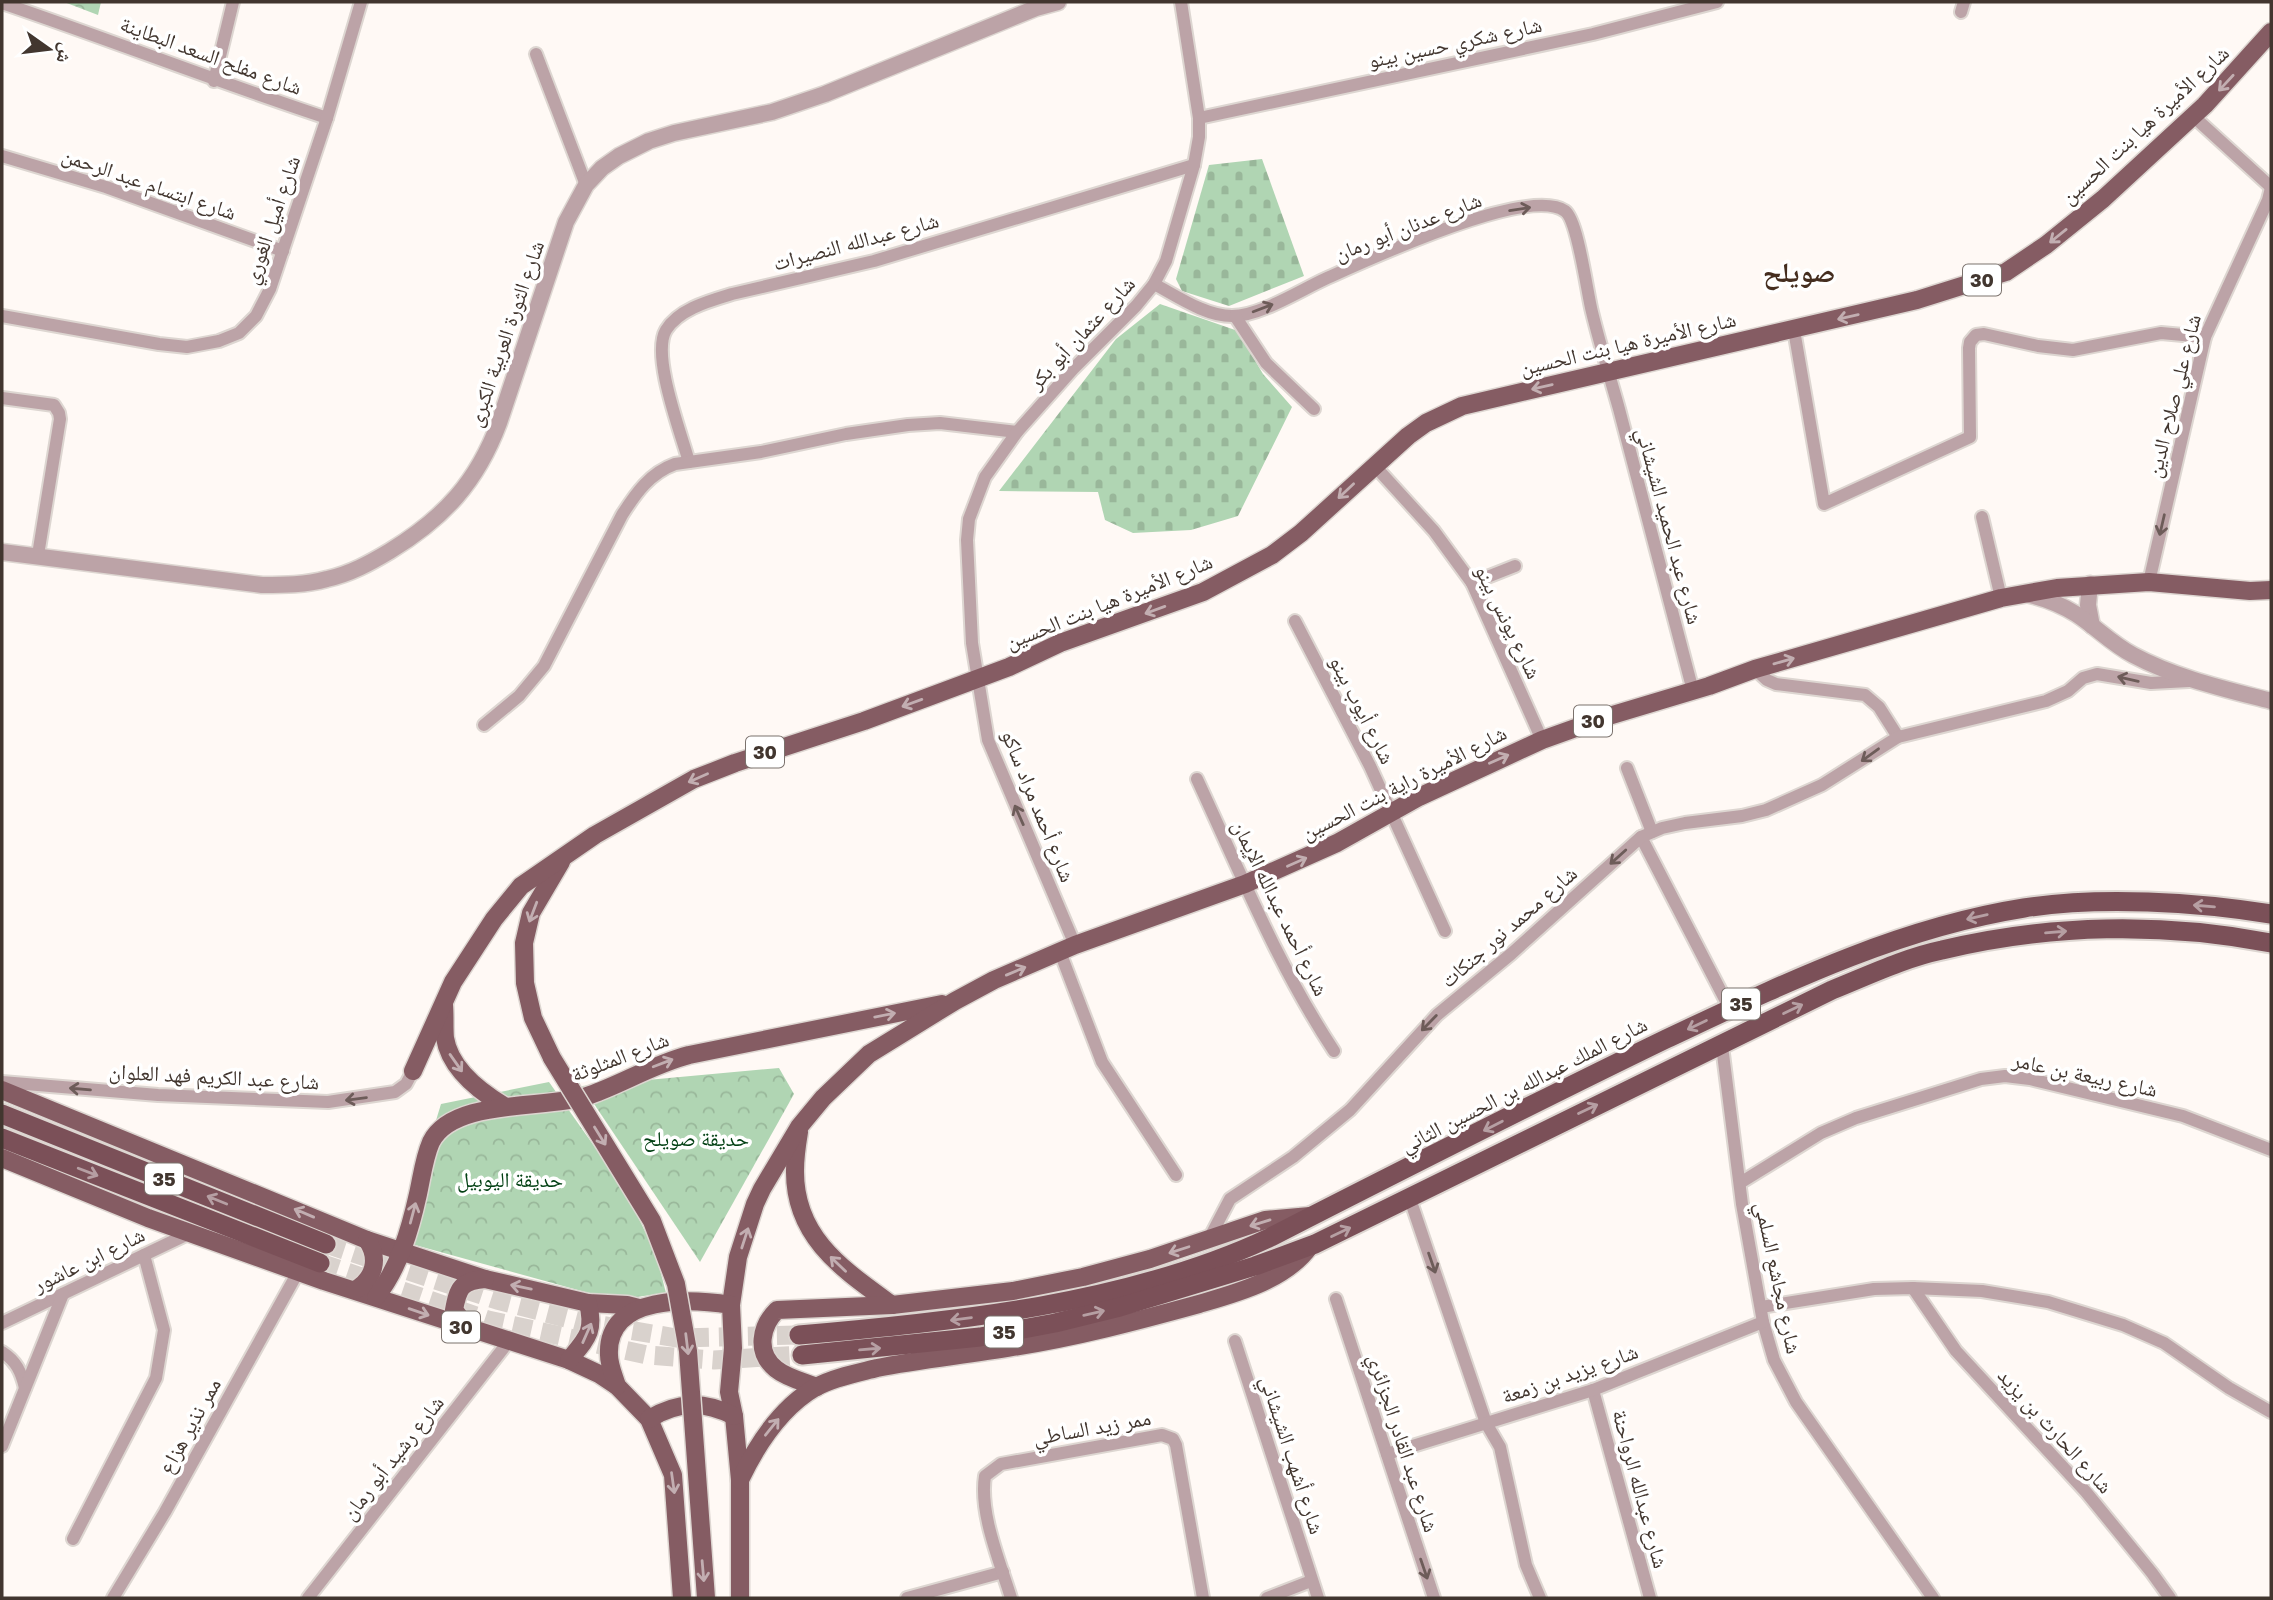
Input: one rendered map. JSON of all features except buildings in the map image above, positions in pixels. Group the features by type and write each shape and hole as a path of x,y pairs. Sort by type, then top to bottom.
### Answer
{"highway":[{"name":"شارع الملك عبدالله بن الحسين الثاني","path":"2271,914 2206,905 2132,902 2054,905 2005,911 1957,922 1870,949 1730,1009 1249,1247 1219,1259 1122,1288 979,1317 800,1345 968,1338 1055,1323 1201,1284 1310,1246 1832,990 1940,950 2056,931 2158,929 2235,936 2271,943"},
{"name":"35","path":"2,1114 326,1244"},
{"name":"35","path":"2,1138 320,1263"}],"main road":[{"name":"شارع الأميرة هيا بنت الحسين","path":"414,1071 444,1001 478,943 521,886 567,854 694,779 757,755 863,721 1009,667 1060,643 1203,592 1272,555 1301,533 1374,464 1426,423 1455,409 1938,295 2006,272 2046,245 2103,199 2193,116 2271,32"},
{"name":"شارع الأميرة راية بنت الحسين","path":"732,1305 738,1257 755,1204 799,1127 830,1091 869,1054 955,1001 994,981 1068,949 1245,884 1337,843 1419,797 1542,740 1755,669 2024,593 2090,584 2149,583 2250,591 2271,590"},
{"path":"567,854 544,887 531,912 524,943 524,983 533,1018 552,1058 652,1221 676,1284 688,1351 706,1598"},
{"path":"444,1001 445,1038 450,1058 478,1088 505,1106"},
{"name":"شارع المثلوثة","path":"376,1297 385,1285 401,1251 433,1138 453,1120 505,1106 588,1097 669,1060 955,1001"},
{"path":"2,1090 367,1240 485,1279 588,1303 639,1308"},
{"path":"799,1127 795,1171 798,1197 807,1226 819,1245 843,1269 892,1305"},
{"path":"2,1158 148,1218 355,1290 368,1279 374,1264 374,1255 367,1240"},
{"path":"817,1387 783,1374 767,1359 762,1338 769,1317 777,1310 892,1305 969,1297 1050,1284 1150,1259 1265,1220 1312,1216"},
{"path":"740,1480 753,1453 770,1428 800,1399 817,1387 853,1373 1092,1333 1197,1305 1256,1284 1285,1270 1300,1259 1310,1246"},
{"path":"470,1330 454,1310 456,1298 461,1287 470,1281 485,1279"},
{"name":"30","path":"355,1290 470,1330 569,1360"},
{"path":"617,1386 609,1354 610,1340 616,1326 626,1315 639,1308 690,1301 732,1305"},
{"path":"588,1303 591,1331 569,1360 617,1386 649,1419 673,1475 682,1598"},
{"name":"30","path":"732,1305 733,1348 729,1392 740,1480 740,1598"},
{"path":"649,1419 670,1408 693,1404 717,1408 734,1416"}],"street":[{"path":"214,81 233,2"},
{"name":"شارع أميل الغوري","path":"2,316 187,347 219,341 239,333 256,316 270,289 327,118 361,2"},
{"name":"شارع الثورة العربية الكبرى","path":"2,552 262,585 296,585 327,579 369,564 414,537 440,516 475,475 489,449 517,373 552,259 571,211 586,185 602,168 649,141 772,112 825,94 1038,5 1058,2"},
{"name":"شارع عثمان أبو بكر","path":"976,679 967,561 969,519 985,477 1017,432 1154,284 1166,261 1194,165 1199,137 1199,118 1181,2"},
{"name":"شارع شكري حسين بينو","path":"1199,118 1593,34 1717,2"},
{"name":"شارع مفلح السعد البطاينة","path":"2,3 93,34 214,81 327,118"},
{"path":"536,54 586,185"},
{"path":"2193,116 2271,187"},
{"name":"شارع ابتسام عبد الرحمن","path":"2,156 106,187 283,251"},
{"name":"شارع عبدالله النصيرات","path":"689,462 661,353 665,332 681,315 711,300 874,261 1194,165"},
{"name":"شارع علي صلاح الدين","path":"2149,583 2205,337 2268,200 2271,187"},
{"name":"شارع عدنان أبو رمان","path":"1235,316 1274,303 1387,251 1444,229 1519,208 1557,207 1566,211 1575,231 1592,313 1609,371"},
{"path":"1154,284 1192,305 1217,314 1235,316 1266,363 1314,410"},
{"path":"1794,330 1824,504 1970,437 1969,348 1976,335 1984,334 2038,346 2073,350 2161,333 2205,337"},
{"name":"شارع عبد الحميد الشيشاني","path":"1609,371 1693,691"},
{"path":"2,398 54,405 59,413 38,555"},
{"path":"484,725 519,696 544,667 633,497 651,477 664,468 908,425 962,425 1017,432"},
{"name":"شارع يونس بينو","path":"1374,464 1434,531 1472,583 1542,740"},
{"path":"1982,517 2001,598"},
{"path":"1472,583 1515,566"},
{"path":"2090,584 2088,605 2092,626"},
{"path":"2024,593 2060,605 2133,655 2196,680 2271,701"},
{"name":"شارع أيوب بينو","path":"1295,621 1370,766 1445,931"},
{"path":"1755,669 1766,680 1776,684 1868,696 1881,710 1898,737"},
{"name":"شارع محمد نور جنكات","path":"1209,1240 1230,1199 1293,1157 1350,1110 1437,1015 1511,954 1646,834 1685,822 1742,816 1786,803 1840,775 1898,737 2046,701 2063,694 2090,675 2104,674 2151,683 2196,680"},
{"name":"شارع أحمد مراد ساكو","path":"976,679 988,740 1068,949 1102,1062 1176,1175"},
{"path":"1627,768 1646,834 1730,1009"},
{"name":"شارع أحمد عبدالله الإيمان","path":"1197,779 1280,962 1334,1051"},
{"name":"شارع مجاشع السلمي","path":"1722,1046 1740,1183 1763,1322 1774,1360 1791,1394 1933,1598"},
{"name":"شارع عبد الكريم فهد العلوان","path":"2,1082 158,1095 328,1102 376,1097 395,1092 406,1084 414,1071"},
{"name":"شارع ربيعة بن عامر","path":"1740,1183 1821,1133 1856,1118 1981,1079 2005,1076 2030,1079 2183,1116 2271,1150"},
{"path":"1410,1199 1486,1423 1493,1440 1500,1447 1526,1565 1540,1598"},
{"name":"شارع ابن عاشور","path":"2,1323 192,1232"},
{"path":"73,1539 156,1378 164,1331 144,1255"},
{"name":"ممر نذير هزاع","path":"113,1598 165,1512 298,1272"},
{"name":"شارع الحارث بن يزيد","path":"1913,1288 1956,1351 2086,1492 2170,1598"},
{"path":"1761,1307 1874,1289 1970,1289 2021,1297 2123,1325 2164,1343 2229,1388 2271,1412"},
{"path":"2,1446 64,1294"},
{"name":"شارع عبد القادر الجزائري","path":"1336,1299 1434,1598"},
{"name":"شارع يزيد بن زمعة","path":"1387,1454 1593,1390 1763,1322"},
{"name":"شارع رشيد أبو رمان","path":"308,1598 509,1340"},
{"name":"شارع أشهب الشيشاني","path":"1235,1341 1318,1598"},
{"path":"2,1352 17,1365 25,1388"},
{"name":"شارع عبدالله الرواحنة","path":"1593,1390 1650,1598"},
{"name":"ممر زيد الساطي","path":"1011,1598 984,1499 985,1476 1001,1465 1152,1435 1168,1435 1176,1445 1203,1598"},
{"path":"907,1598 1003,1572"},
{"path":"1267,1598 1311,1581"}],"green space":[{"path":"64,2 101,2 98,15"},
{"path":"1262,159 1304,276 1229,306 1182,291 1176,279 1209,165"},
{"path":"1160,304 1238,331 1263,374 1292,407 1238,516 1191,530 1133,533 1105,520 1098,492 999,491 1116,339"},
{"name":"حديقة صويلح","path":"779,1068 794,1094 700,1262 582,1086"},
{"name":"حديقة اليوبيل","path":"549,1082 625,1190 656,1254 666,1293 614,1300 415,1245 402,1232 441,1104"}],"tunnel":[{"path":"326,1244 497,1300 577,1321 676,1338 799,1335"},
{"path":"320,1263 488,1320 647,1355 714,1360 802,1355"}],"district":[{"name":"صويلح","path":"1799,272"}]}
